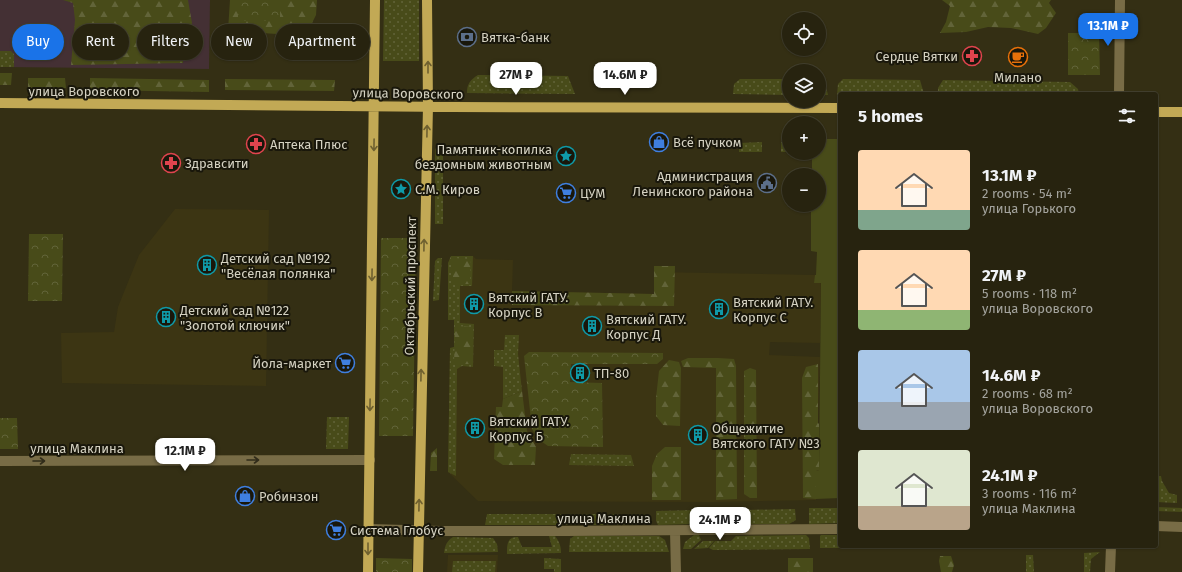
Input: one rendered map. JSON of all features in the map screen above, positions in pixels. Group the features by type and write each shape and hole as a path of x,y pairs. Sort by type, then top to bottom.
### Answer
{"main road":[{"path":"368,572 375,0"},
{"name":"Октябрьский проспект","path":"418,572 428,106 427,0"},
{"name":"улица Воровского","path":"0,103 838,108"},
{"path":"1158,112 1182,112"}],"street":[{"path":"1119,92 1120,0"},
{"name":"улица Маклина","path":"0,461 370,460"},
{"path":"1158,526 1182,527"},
{"name":"улица Маклина","path":"368,529 480,531 838,529"},
{"path":"675,530 676,572"},
{"path":"1110,548 1110,572"}],"shaded area":[{"path":"0,0 210,0 209,69 0,67"},
{"path":"175,209 269,210 266,386 62,383 61,333 114,332 118,307 139,255"},
{"path":"451,256 473,256 476,259 513,260 512,291 654,294 654,272 815,275 815,283 821,283 820,343 770,342 769,355 820,357 816,500 712,502 478,501 448,472 450,348 454,347 454,320 448,320 448,263"},
{"path":"448,555 498,555 497,572 447,572"}],"green space":[{"path":"63,0 188,0 192,24 137,24 137,60 183,60 183,63 71,65 72,54 72,60 129,60 129,24 75,24 73,3"},
{"path":"230,0 317,0 316,15 312,24 275,24 275,34 267,33 267,24 228,24"},
{"path":"238,0 280,0 280,21 238,21"},
{"path":"384,0 419,0 419,61 383,61"},
{"path":"942,0 1051,0 1049,3 1056,13 1046,28 1038,34 1011,28 988,27 966,32 940,33 946,22 950,6"},
{"path":"1068,33 1099,33 1100,75 1068,75"},
{"path":"0,51 11,51 12,60 14,60 14,67 0,67"},
{"path":"0,73 12,73 11,85 0,85"},
{"path":"478,75 568,76 575,94 467,93 470,82"},
{"path":"28,78 65,78 66,88 28,88"},
{"path":"90,78 209,80 209,92 90,90"},
{"path":"225,79 335,80 334,91 225,90"},
{"path":"740,79 782,79 782,95 733,94 734,84"},
{"path":"843,79 920,80 923,92 838,92 837,95 838,84"},
{"path":"943,80 1070,82 1078,89 1079,92 938,92 938,88"},
{"path":"826,139 838,139 838,498 816,499 816,471 819,470 821,283 814,283 816,275 817,252 811,251 811,212 826,212 826,168 812,168 812,160 826,160"},
{"path":"762,142 762,152 739,152 739,143"},
{"path":"438,147 443,147 443,224 435,224 435,149"},
{"path":"29,234 63,234 62,301 28,301"},
{"path":"381,238 416,238 413,436 379,436"},
{"path":"451,256 473,256 472,286 460,286 460,323 474,324 473,367 462,366 457,369 456,476 448,472 450,348 454,347 454,320 448,320 448,263"},
{"path":"438,258 442,258 439,300 433,301 435,261"},
{"path":"453,258 471,259 470,284 453,284"},
{"path":"654,266 675,266 674,306 512,305 512,291 654,294"},
{"path":"455,326 472,327 471,364 454,364"},
{"path":"505,335 519,335 518,354 522,391 503,399 503,367 494,366 494,350 504,350"},
{"path":"529,352 663,353 663,359 657,364 571,364 570,382 602,383 603,447 548,446 538,439 532,429 524,356"},
{"path":"688,358 734,359 736,366 737,499 716,500 716,368 683,367 681,361"},
{"path":"669,360 679,362 681,368 680,426 663,425 656,416 659,371"},
{"path":"818,364 819,470 816,471 816,499 803,498 802,378 806,367"},
{"path":"750,368 756,370 757,498 750,498 744,494 744,371"},
{"path":"522,391 527,431 536,447 535,465 503,465 494,459 496,407 502,407 503,399"},
{"path":"327,417 349,417 348,449 326,449"},
{"path":"0,418 17,418 18,449 0,449"},
{"path":"665,447 681,447 681,500 652,500 652,466 657,454"},
{"path":"437,448 437,471 430,471 431,453"},
{"path":"571,454 631,455 634,466 569,465"},
{"path":"1158,476 1161,476 1162,481 1169,493 1177,495 1177,503 1158,502"},
{"path":"1158,507 1182,508 1182,512 1158,511"},
{"path":"809,508 838,508 838,523 809,524"},
{"path":"735,509 735,521 731,523 658,525 656,521 656,511"},
{"path":"795,509 796,520 789,524 748,524 745,521 745,510"},
{"path":"487,514 645,514 645,523 642,525 485,525"},
{"path":"694,535 699,535 701,540 691,549 683,549 685,542"},
{"path":"806,535 809,538 810,549 713,550 709,548 715,541 731,541 736,536"},
{"path":"838,535 838,548 820,548 820,536"},
{"path":"549,536 555,536 559,542 561,553 507,554 508,542 514,537 518,537 522,547 552,547"},
{"path":"574,536 659,536 665,540 669,552 569,552 570,539"},
{"path":"453,537 493,538 497,544 498,552 444,553 449,540"},
{"path":"703,541 714,541 708,548 694,549"},
{"path":"865,548 913,548 912,549"},
{"path":"925,548 1033,548 1033,549"},
{"path":"1041,548 1079,548 1079,549"},
{"path":"1100,552 1091,559 1090,572 1084,572 1084,553"},
{"path":"1026,555 1033,555 1034,572 1026,572"},
{"path":"940,556 951,556 954,565 952,572 941,572 939,561"},
{"path":"376,558 412,559 412,572 376,572"},
{"path":"544,558 561,559 561,572 554,572 554,569 544,569"},
{"path":"788,558 813,558 813,572 788,572"},
{"path":"453,561 496,561 495,572 452,572"}],"place":[{"name":"Вятка-банк","path":"467,37"},
{"name":"Сердце Вятки","path":"972,56"},
{"name":"Милано","path":"1018,57"},
{"name":"Всё пучком","path":"659,142"},
{"name":"Аптека Плюс","path":"256,144"},
{"name":"Памятник-копилка бездомным животным","path":"566,156"},
{"name":"Здравсити","path":"171,163"},
{"name":"Администрация Ленинского района","path":"767,183"},
{"name":"С.М. Киров","path":"401,189"},
{"name":"ЦУМ","path":"566,193"},
{"name":"Детский сад №192 \"Весёлая полянка\"","path":"207,265"},
{"name":"Вятский ГАТУ. Корпус В","path":"474,304"},
{"name":"Вятский ГАТУ. Корпус С","path":"719,309"},
{"name":"Детский сад №122 \"Золотой ключик\"","path":"166,317"},
{"name":"Вятский ГАТУ. Корпус Д","path":"592,326"},
{"name":"Йола-маркет","path":"345,363"},
{"name":"ТП-80","path":"580,373"},
{"name":"Вятский ГАТУ. Корпус Б","path":"475,428"},
{"name":"Общежитие Вятского ГАТУ №3","path":"698,435"},
{"name":"Робинзон","path":"245,496"},
{"name":"Система Глобус","path":"336,530"}]}
